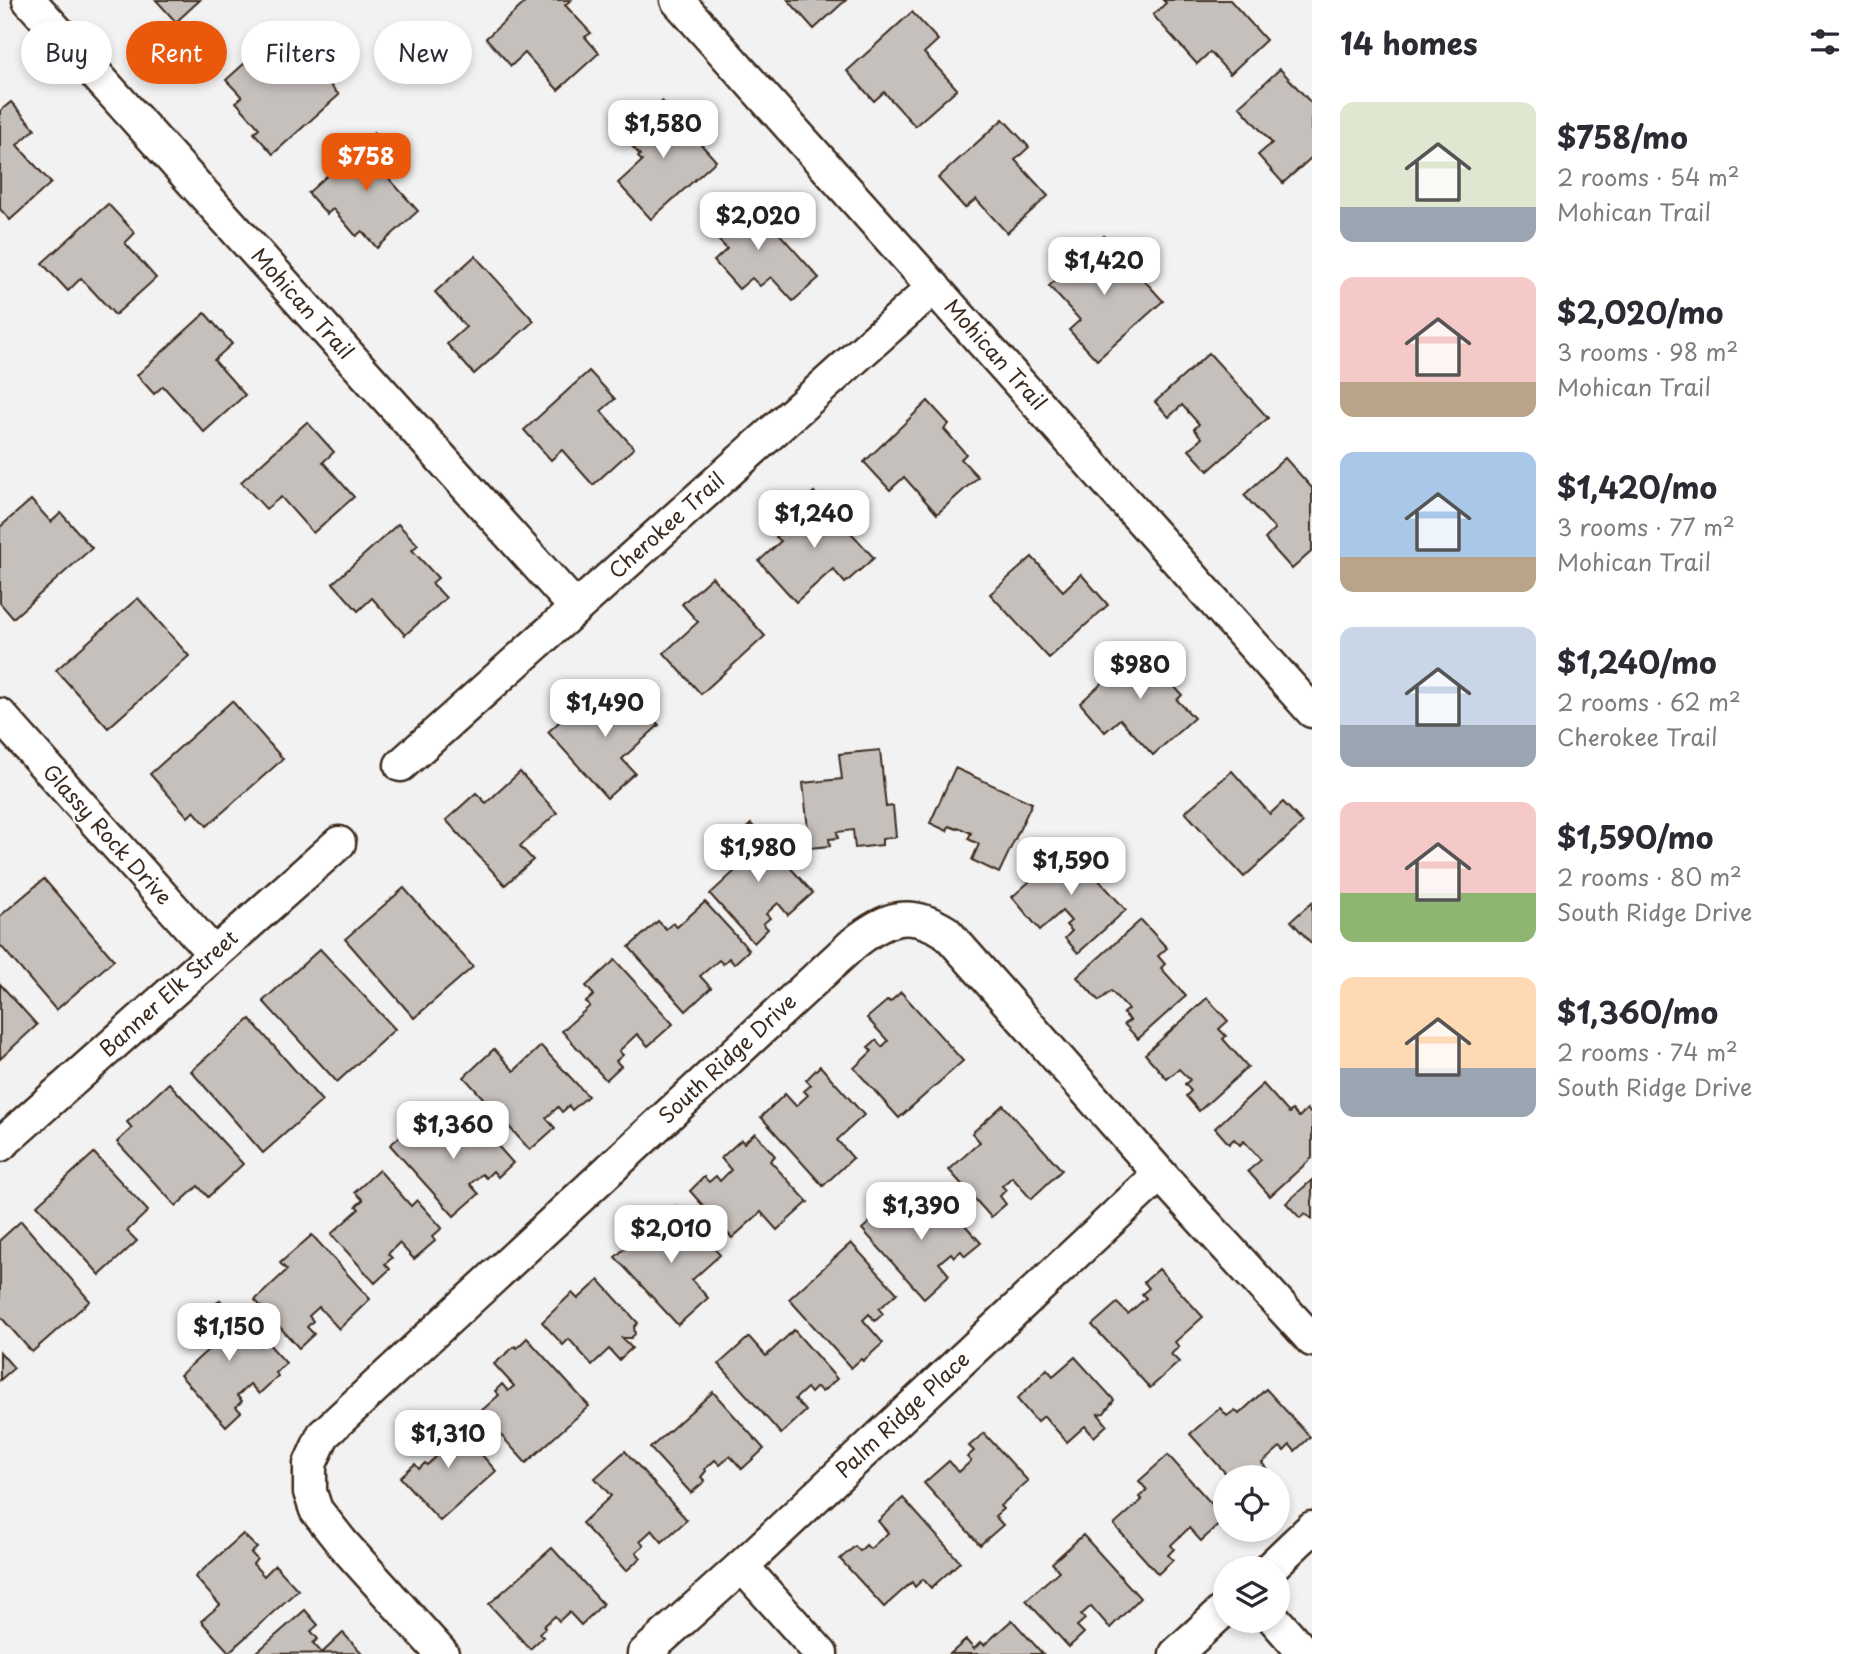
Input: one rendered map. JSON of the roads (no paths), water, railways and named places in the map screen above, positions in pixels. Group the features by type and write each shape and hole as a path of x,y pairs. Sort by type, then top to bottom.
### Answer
{"street":[{"name":"Mohican Trail","path":"29,0 576,608"},
{"name":"Mohican Trail","path":"677,0 1312,711"},
{"name":"Cherokee Trail","path":"401,765 934,287"},
{"name":"Glassy Rock Drive","path":"0,715 214,954"},
{"name":"Banner Elk Street","path":"0,1145 339,843"},
{"name":"South Ridge Drive","path":"442,1654 333,1533 316,1510 310,1492 310,1464 323,1435 853,944 875,926 891,920 920,920 946,932 1160,1174 1312,1340"},
{"name":"Palm Ridge Place","path":"644,1654 742,1566 1160,1174"},
{"path":"1283,1556 1312,1528"},
{"path":"742,1566 821,1654"},
{"path":"1176,1654 1213,1620"},
{"path":"1286,1633 1305,1654"}]}
